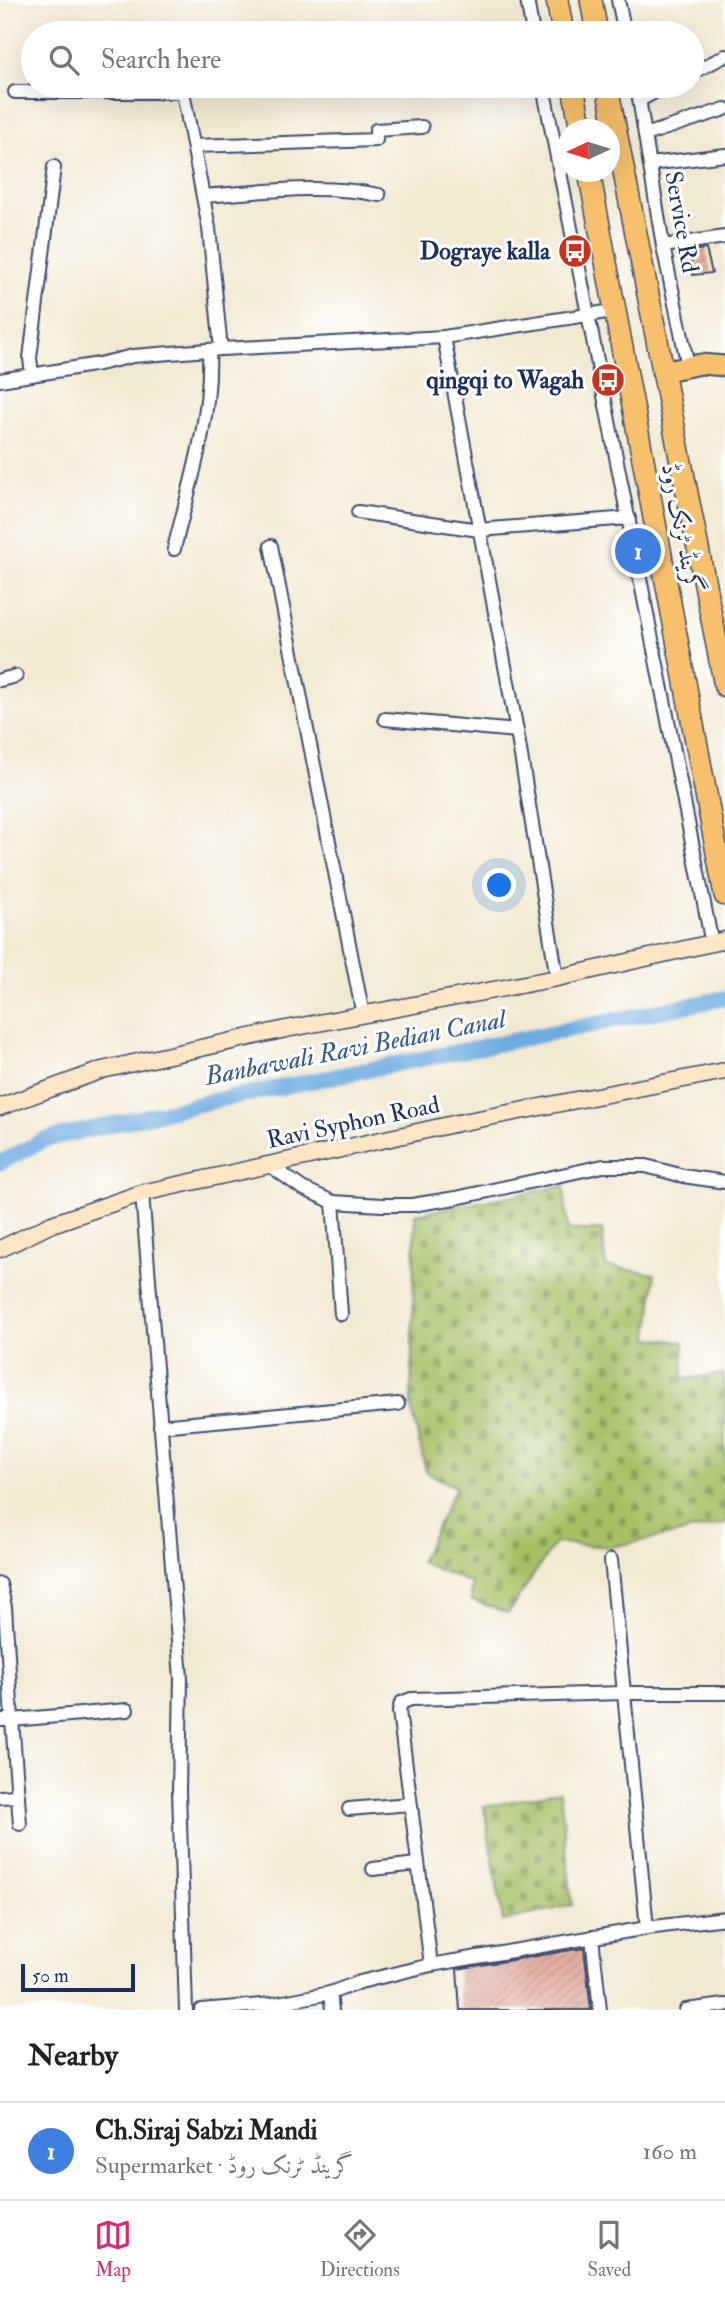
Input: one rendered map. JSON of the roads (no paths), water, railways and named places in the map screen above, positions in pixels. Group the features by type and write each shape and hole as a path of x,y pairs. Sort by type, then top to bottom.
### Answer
{"highway":[{"path":"557,0 561,21"},
{"path":"575,98 579,119"},
{"name":"گرینڈ ٹرنک روڈ","path":"609,98 725,685"},
{"name":"گرینڈ ٹرنک روڈ","path":"591,182 725,895"}],"main road":[{"path":"662,372 701,364 725,366"}],"street":[{"path":"527,0 531,21"},
{"path":"592,5 619,2 623,21"},
{"path":"704,67 725,56"},
{"path":"15,92 21,92"},
{"path":"174,549 200,444 209,367 215,349 209,228 184,98"},
{"path":"0,1107 102,1070 286,1029 557,978 718,942 587,316 545,98"},
{"path":"640,100 644,98"},
{"name":"Service Rd","path":"640,100 663,246 688,366"},
{"path":"645,135 725,108"},
{"path":"194,146 376,140 376,130 422,127"},
{"path":"650,164 725,155"},
{"path":"32,375 30,358 54,167"},
{"path":"203,196 317,188 355,190 379,195"},
{"path":"663,246 725,237"},
{"path":"0,380 134,356 443,337 613,311"},
{"path":"443,337 517,731 557,978"},
{"path":"358,512 480,530 629,518"},
{"path":"271,546 363,1015"},
{"path":"0,680 16,676"},
{"path":"385,719 517,731"},
{"name":"Ravi Syphon Road","path":"0,1249 52,1224 142,1193 458,1122 725,1071"},
{"path":"268,1164 302,1188 333,1202 412,1205 603,1166 646,1166 683,1176 725,1182"},
{"path":"142,1193 181,1678 179,1791 186,2010"},
{"path":"333,1202 341,1314"},
{"path":"160,1426 398,1404"},
{"path":"611,1560 647,1928"},
{"path":"0,1584 5,1607 6,1720 20,1824"},
{"path":"431,1965 399,1711 401,1703 411,1699 725,1693"},
{"path":"6,1720 127,1710"},
{"path":"0,1797 18,1796"},
{"path":"349,1809 410,1804"},
{"path":"373,1869 417,1864"},
{"path":"201,2010 273,2004 330,1993 360,1982 431,1965 647,1928 725,1918"},
{"path":"592,1937 600,2010"},
{"path":"330,1993 332,2010"},
{"path":"687,2010 725,2005"}],"waterway":[{"name":"Banbawali Ravi Bedian Canal","path":"0,1163 44,1140 212,1101 725,998"}],"place":[{"name":"Dograye kalla","path":"575,251"},
{"name":"qingqi to Wagah","path":"608,380"},
{"name":"Ch.Siraj Sabzi Mandi","path":"638,551"}]}
